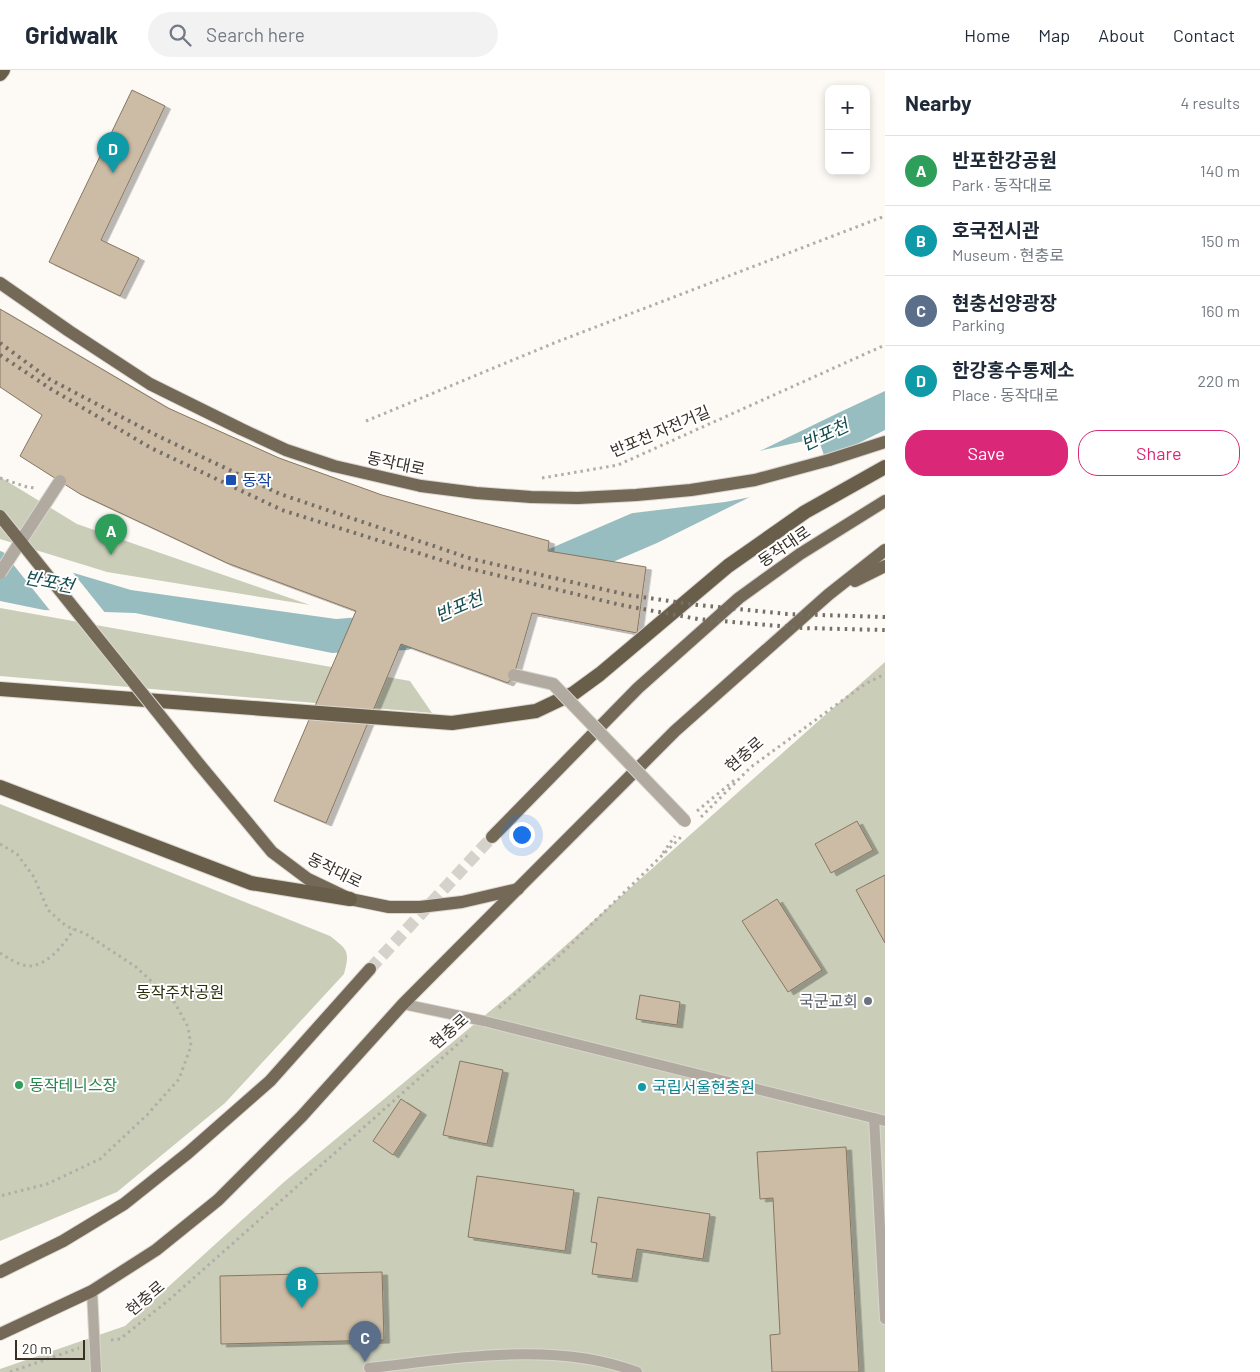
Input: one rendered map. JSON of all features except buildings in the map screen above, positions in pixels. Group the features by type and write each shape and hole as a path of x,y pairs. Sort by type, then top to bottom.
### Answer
{"highway":[{"path":"0,74 4,70"},
{"path":"0,689 452,723 536,711 574,693 600,674 728,566 805,512 885,467"},
{"path":"0,787 251,883 350,899"}],"main road":[{"name":"동작대로","path":"0,283 69,332 150,384 240,430 286,450 334,466 421,486 476,493 578,498 691,490 755,480 829,460 885,442"},
{"name":"동작대로","path":"492,837 638,688 739,598 800,554 885,501"},
{"name":"동작대로","path":"0,516 272,852 308,879 350,899 388,907 420,908 462,902 518,889"},
{"path":"828,595 885,550"},
{"path":"828,595 885,566"},
{"name":"현충로","path":"0,1334 92,1291 156,1250 218,1200 302,1116 403,1004 675,731 828,595"},
{"path":"0,1272 63,1241 124,1204 188,1153 270,1081 370,969"}],"street":[{"path":"0,573 60,481"},
{"path":"514,675 553,684 689,825"}],"lane":[{"path":"403,1004 484,1021 885,1121"},
{"path":"874,1118 885,1319"},
{"path":"92,1291 96,1372"},
{"path":"368,1368 495,1354 567,1356 622,1366 637,1372"}],"path":[{"path":"366,421 554,344 885,216"},
{"name":"반포천 자전거길","path":"540,478 618,465 885,346"},
{"name":"현충로","path":"10,1372 94,1343 120,1339 170,1299 561,954 689,825 751,767 866,684 885,674"},
{"path":"0,844 17,854 34,877 48,910 66,926 86,934 136,967 175,1003 188,1027 191,1046 178,1079 147,1115 100,1159 47,1184 0,1196"},
{"path":"0,953 9,959 28,966 44,962 64,944 74,929"}],"green space":[{"path":"0,477 77,524 310,605 107,572 0,539"},
{"path":"0,608 410,681 432,713 0,676"},
{"name":"국립서울현충원","path":"885,662 885,1372 0,1372 0,1369 125,1326 284,1182 513,992"},
{"name":"동작주차공원","path":"0,804 330,936 344,948 347,960 344,974 225,1103 117,1192 0,1241"}],"water":[{"name":"반포천","path":"885,391 885,430 657,543 408,650 332,653 135,613 44,610 0,601 0,551 131,590 336,619 399,614 630,514"}],"pier":[{"path":"818,438 826,461 756,496 725,502 625,514 750,453"},
{"path":"0,548 70,569 106,614 52,613"}],"tunnel":[{"path":"370,969 492,837"}],"railway":[{"path":"0,343 49,379 158,436 280,494 472,559 628,595 697,605 787,614 885,617"},
{"path":"0,355 51,389 151,448 282,510 463,567 621,605 698,619 802,628 885,630"}],"place":[{"name":"한강홍수통제소","path":"113,173"},
{"name":"동작","path":"231,480"},
{"name":"반포한강공원","path":"111,555"},
{"name":"국군교회","path":"868,1001"},
{"name":"동작테니스장","path":"19,1085"},
{"name":"국립서울현충원","path":"642,1087"},
{"name":"호국전시관","path":"302,1308"},
{"name":"현충선양광장","path":"365,1362"}]}
